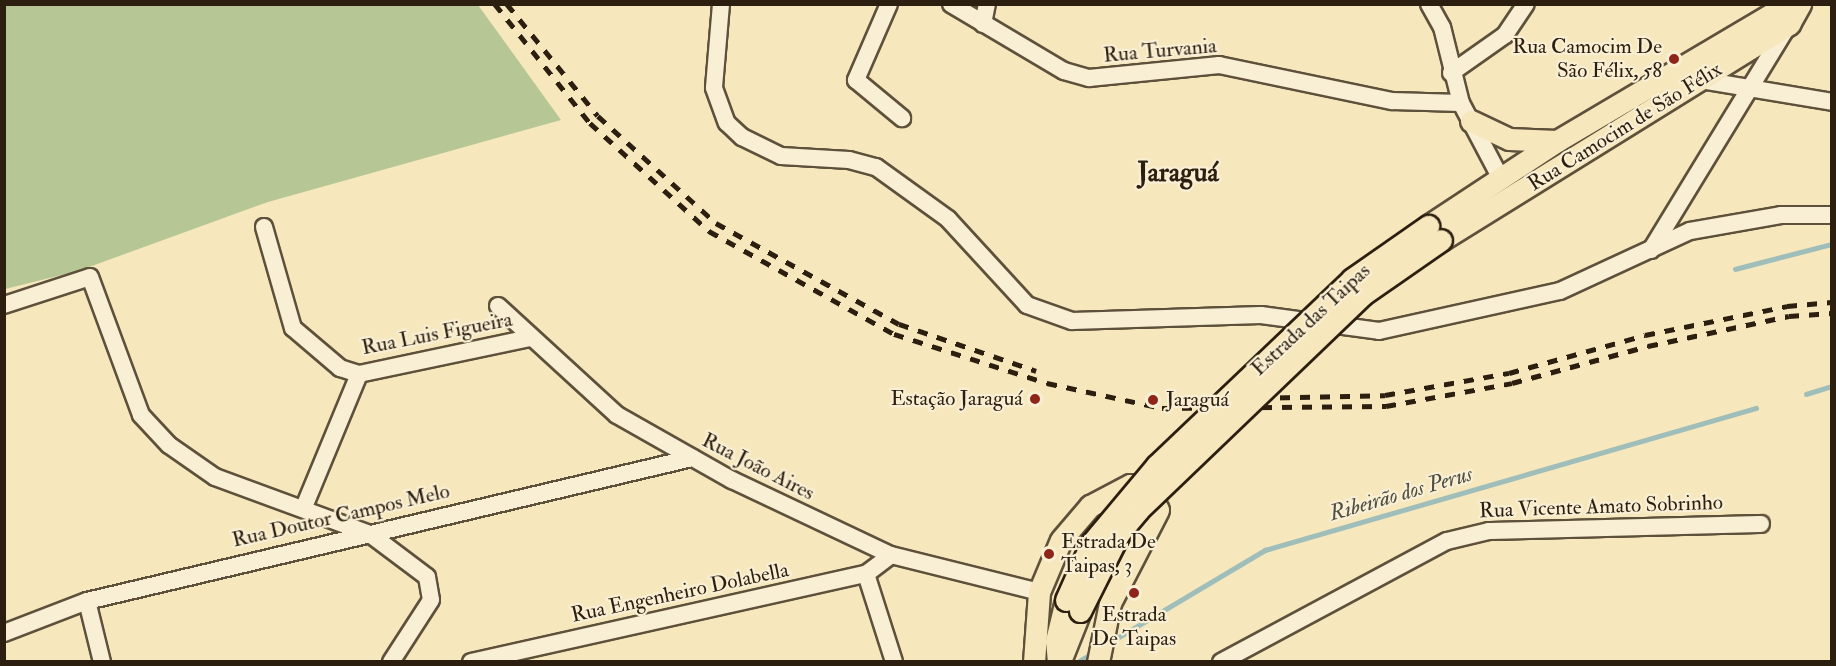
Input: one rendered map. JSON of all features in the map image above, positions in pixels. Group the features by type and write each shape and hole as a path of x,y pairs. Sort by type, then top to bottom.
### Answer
{"main road":[{"name":"Rua Camocim de São Félix","path":"1434,233 1701,81 1800,4"},
{"name":"Rua Camocim de São Félix","path":"1434,233 1500,177 1557,141 1789,14"},
{"path":"1466,112 1509,139 1557,141"},
{"name":"Estrada das Taipas","path":"1059,662 1056,641 1073,606 1091,544 1157,465 1352,279 1434,233"},
{"path":"1034,662 1039,592 1061,540 1090,506 1130,485 1157,499 1158,510 1110,603 1098,662"}],"street":[{"path":"721,4 714,88 727,123 741,137 781,156 849,160 876,168 926,199 1008,289 1049,316 1096,322 1261,315 1379,331 1560,291 1651,250 1728,222 1832,215"},
{"path":"889,4 856,80 902,118"},
{"name":"Rua Turvania","path":"951,4 1064,71 1089,78 1219,65 1392,100 1466,112"},
{"path":"983,24 987,4"},
{"path":"1429,4 1442,27 1451,73 1466,112 1500,177"},
{"path":"1451,73 1505,35 1526,4"},
{"path":"1651,250 1749,89 1789,14"},
{"path":"1701,81 1832,102"},
{"name":"Rua Luis Figueira","path":"264,227 293,328 325,359 359,374 530,338"},
{"path":"4,305 80,277 90,277 96,286 120,370 141,415 156,432 215,477 304,507 370,534 428,577 433,592 391,662"},
{"name":"Rua João Aires","path":"498,306 530,338 617,415 692,458 891,555 1039,592"},
{"path":"304,507 359,374"},
{"name":"Rua Doutor Campos Melo","path":"4,633 87,601 692,458"},
{"name":"Rua Vicente Amato Sobrinho","path":"1221,662 1447,541 1489,531 1761,524"},
{"name":"Rua Engenheiro Dolabella","path":"471,662 493,659 866,574 891,555"},
{"path":"866,574 894,662"},
{"path":"87,601 102,662"}],"green space":[{"path":"4,5 478,5 561,120 268,202 78,271 5,289"}],"waterway":[{"path":"1735,269 1832,244"},
{"name":"Ribeirão dos Perus","path":"1806,394 1832,386"},
{"name":"Ribeirão dos Perus","path":"1109,643 1265,550 1756,408"},
{"name":"Ribeirão dos Perus","path":"1078,662 1094,652"}],"railway":[{"path":"495,4 590,123 709,231 894,334 1047,383 1162,408 1386,406 1512,383 1648,346 1789,316 1832,313"},
{"path":"507,4 598,116 716,223 899,324 1036,371"},
{"path":"1200,399 1385,395 1509,373 1645,335 1787,306 1832,302"}],"place":[{"name":"Rua Camocim De São Félix, 58","path":"1674,59"},
{"name":"Estação Jaraguá","path":"1035,399"},
{"name":"Jaraguá","path":"1153,400"},
{"name":"Estrada De Taipas, 3","path":"1049,554"},
{"name":"Estrada De Taipas","path":"1134,593"}],"district":[{"name":"Jaraguá","path":"1178,173"}]}
